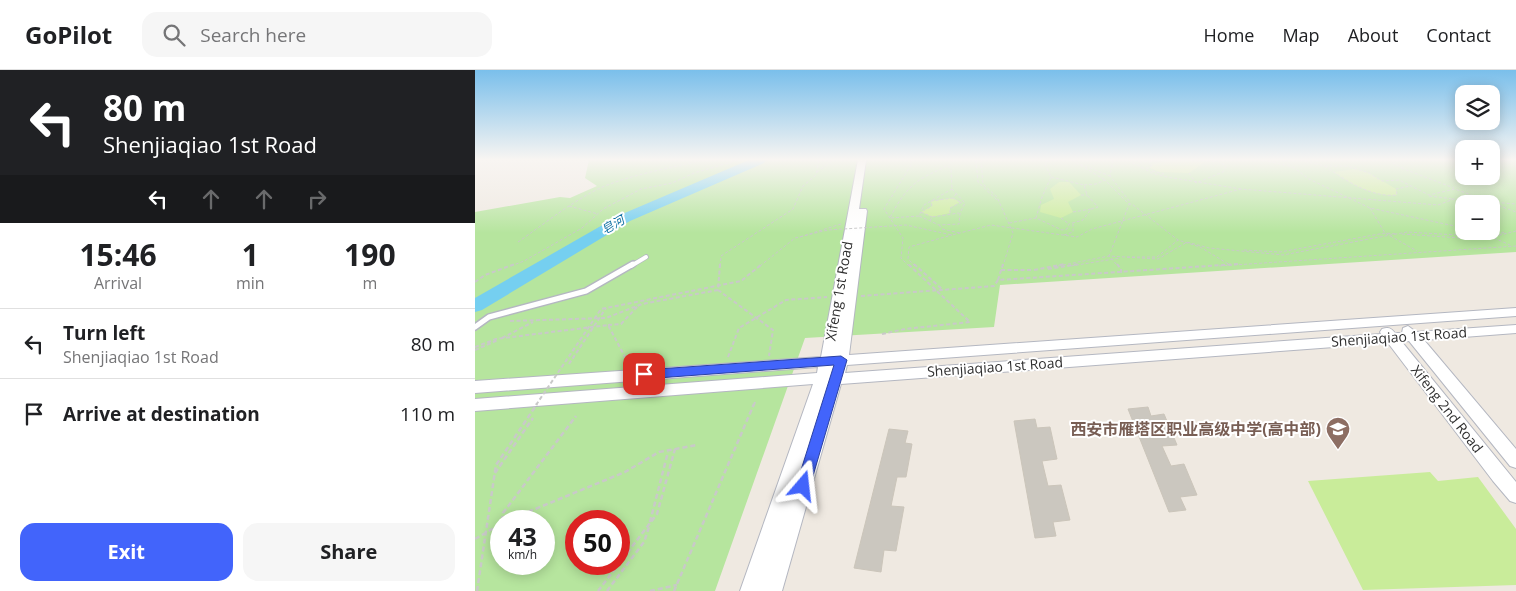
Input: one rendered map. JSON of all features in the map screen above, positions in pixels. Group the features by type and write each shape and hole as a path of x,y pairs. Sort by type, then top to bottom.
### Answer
{"main road":[{"name":"Xifeng 1st Road","path":"844,296 851,223 857,184"},
{"name":"Xifeng 1st Road","path":"751,591 834,360 865,184"},
{"name":"Shenjiaqiao 1st Road","path":"475,387 1516,312"},
{"name":"Xifeng 2nd Road","path":"1399,320 1516,461"},
{"name":"Xifeng 2nd Road","path":"1379,322 1499,476 1516,495"},
{"name":"Shenjiaqiao 1st Road","path":"475,405 1516,329"},
{"name":"Xifeng 1st Road","path":"771,591 828,378"}],"lane":[{"path":"475,327 489,317 586,291 646,257"}],"path":[{"path":"518,242 569,206 612,184"},
{"path":"475,282 485,275 524,261 583,228 598,214 641,189 666,184"},
{"path":"718,290 721,256 793,209 805,184"},
{"path":"882,334 905,329 969,322 901,258 903,238 884,209 899,184"},
{"path":"890,218 899,198 916,184"},
{"path":"952,184 952,189 964,202"},
{"path":"981,184 998,201"},
{"path":"724,369 739,328 786,300 994,286 1013,233 997,197 987,189 985,184"},
{"path":"1036,218 1040,212 1042,196 1049,184"},
{"path":"1073,212 1098,207 1087,195 1085,185 1093,184"},
{"path":"1111,184 1129,204 1132,204 1178,240 1209,248 1283,255 1407,232 1455,235"},
{"path":"1116,184 1129,204"},
{"path":"1201,184 1438,205 1454,199"},
{"path":"1320,184 1371,208 1455,226"},
{"path":"1353,184 1388,196 1397,195 1396,190 1412,186"},
{"path":"1408,184 1430,196 1516,204"},
{"path":"1444,184 1516,212"},
{"path":"919,216 924,205 952,189"},
{"path":"943,290 908,259 909,247 991,225 1077,237 1091,230 1241,189"},
{"path":"1430,196 1455,189"},
{"path":"931,201 953,198 957,194"},
{"path":"1081,195 1087,195"},
{"path":"953,198 964,202"},
{"path":"921,212 932,206 931,201"},
{"path":"950,213 950,208 960,202"},
{"path":"890,218 919,216 939,225 959,224 964,202"},
{"path":"1109,256 1129,204"},
{"path":"569,206 598,214"},
{"path":"1371,208 1385,232 1417,252"},
{"path":"1009,223 1036,218 1062,230 1067,229 1069,224 1083,220 1091,209"},
{"path":"921,212 932,217 960,213"},
{"path":"930,221 932,217"},
{"path":"1061,218 1069,224"},
{"path":"800,237 830,226 851,223"},
{"path":"1064,235 1073,232 1073,223"},
{"path":"477,591 496,465 601,309 741,282 795,238 828,230 906,225 952,235"},
{"path":"939,225 941,229 960,233"},
{"path":"1202,248 1280,252 1385,232 1400,234"},
{"path":"1500,235 1509,232"},
{"path":"1500,233 1516,232"},
{"path":"1157,258 1178,240"},
{"path":"1499,240 1512,246"},
{"path":"1033,270 1109,256 1157,258 1185,242 1202,248 1231,265"},
{"path":"997,280 1516,246"},
{"path":"1109,256 1121,269 1121,273"},
{"path":"1001,270 1033,270 1123,257"},
{"path":"489,317 518,322 606,318 638,306 718,290 773,330 768,365"},
{"path":"500,339 621,324 638,306"},
{"path":"569,364 606,308"},
{"path":"475,349 500,339 534,321"},
{"path":"608,325 625,357"},
{"path":"674,591 755,402"},
{"path":"505,510 576,416"},
{"path":"495,473 533,418"},
{"path":"533,510 625,472 659,452 668,452 697,445"},
{"path":"598,591 657,514 675,449"},
{"path":"607,591 644,542 668,452"},
{"path":"475,540 490,530"},
{"path":"650,591 677,585"}],"green space":[{"path":"594,184 1516,184 1516,252 1000,285 994,327 805,338 715,591 475,591 475,212 560,197 570,198 597,186"},
{"path":"1056,184 1071,184 1081,195 1068,202 1073,212 1061,218 1040,212 1041,205 1054,199 1050,189"},
{"path":"1355,184 1388,184 1396,189 1397,195 1380,194"},
{"path":"953,198 960,202 950,208 950,213 932,217 921,212 932,206 931,201"},
{"path":"1430,472 1438,481 1478,477 1516,529 1516,585 1363,590 1308,481"}],"building":[{"path":"1148,407 1151,416 1164,414 1177,445 1162,446 1171,466 1184,464 1197,495 1180,497 1186,510 1169,512 1128,409"},
{"path":"1035,419 1037,428 1050,427 1057,459 1042,461 1048,486 1061,485 1070,520 1053,522 1056,536 1035,538 1014,421"},
{"path":"889,429 908,431 905,443 912,444 906,477 897,477 891,506 904,507 896,551 884,550 881,572 854,568"}],"waterway":[{"name":"皂河","path":"475,306 625,218 703,184"}],"place":[{"name":"西安市雁塔区职业高级中学(高中部)","path":"1338,450"}],"route":[{"path":"644,374 841,360 803,486"}]}
